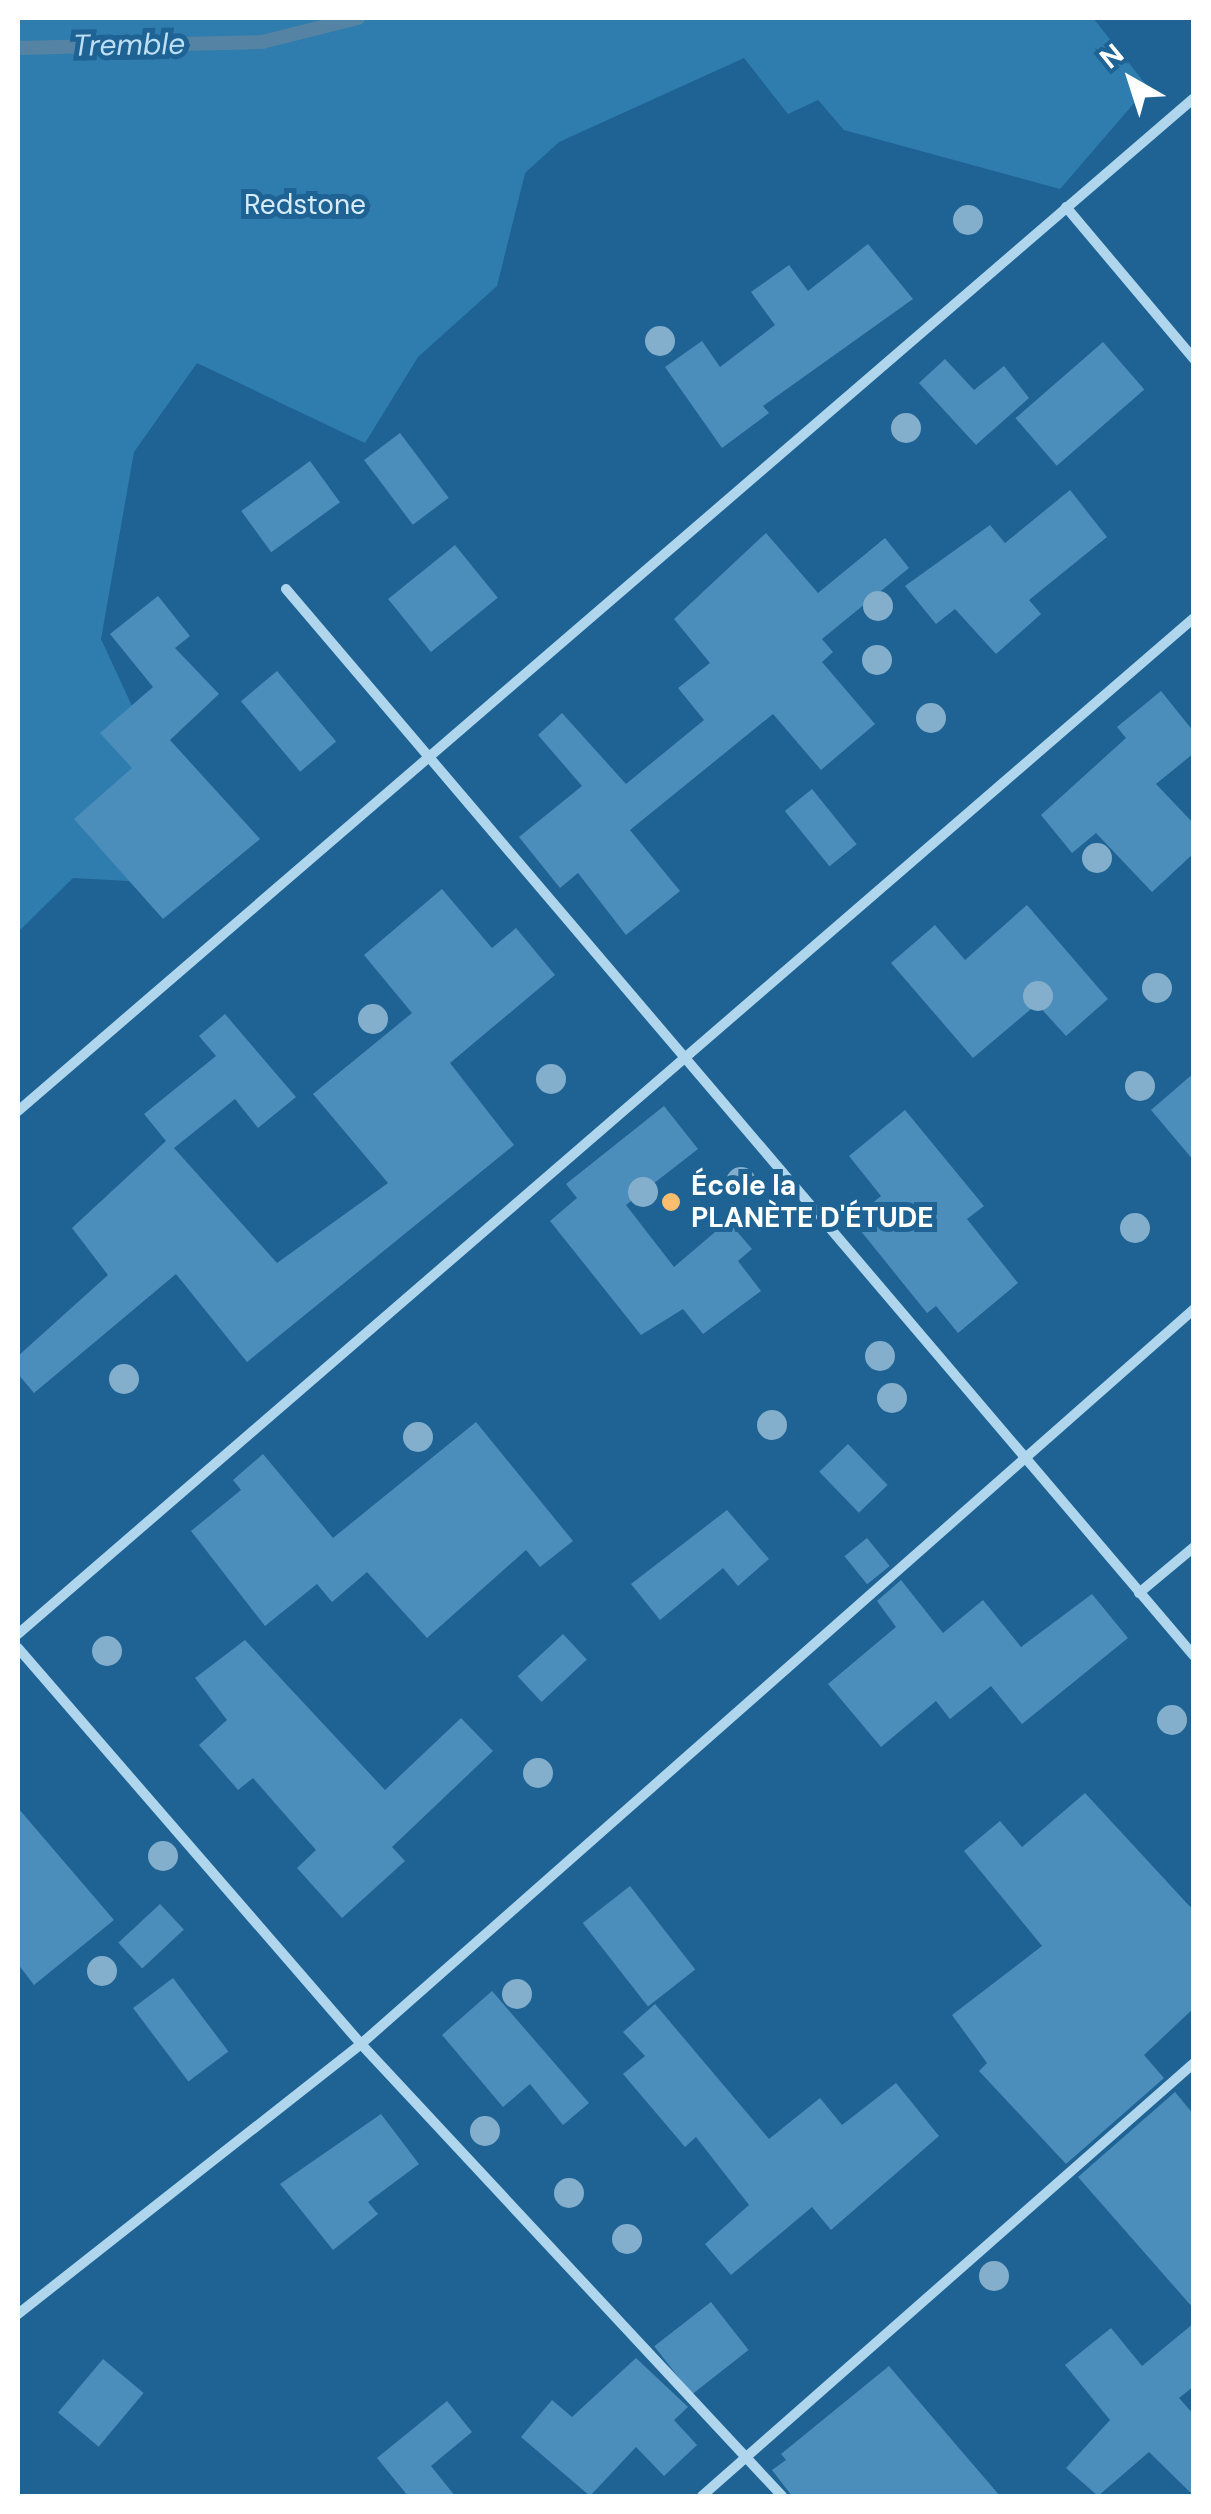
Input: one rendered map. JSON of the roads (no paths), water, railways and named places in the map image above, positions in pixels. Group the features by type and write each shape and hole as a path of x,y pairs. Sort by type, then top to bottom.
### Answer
{"street":[{"path":"18,1112 1194,98"},
{"path":"1066,207 1194,360"},
{"path":"286,589 682,1065 1194,1656"},
{"path":"18,1634 682,1065 1194,618"},
{"path":"18,2314 361,2044 1022,1456 1194,1309"},
{"path":"1140,1593 1194,1547"},
{"path":"18,1648 361,2044 782,2496"},
{"path":"702,2496 1194,2063"}],"waterway":[{"name":"Tremble","path":"18,48 262,42 358,18"}],"place":[{"name":"École la PLANÈTE D'ÉTUDE","path":"671,1202"}],"park label":[{"name":"Redstone","path":"305,205"}]}
